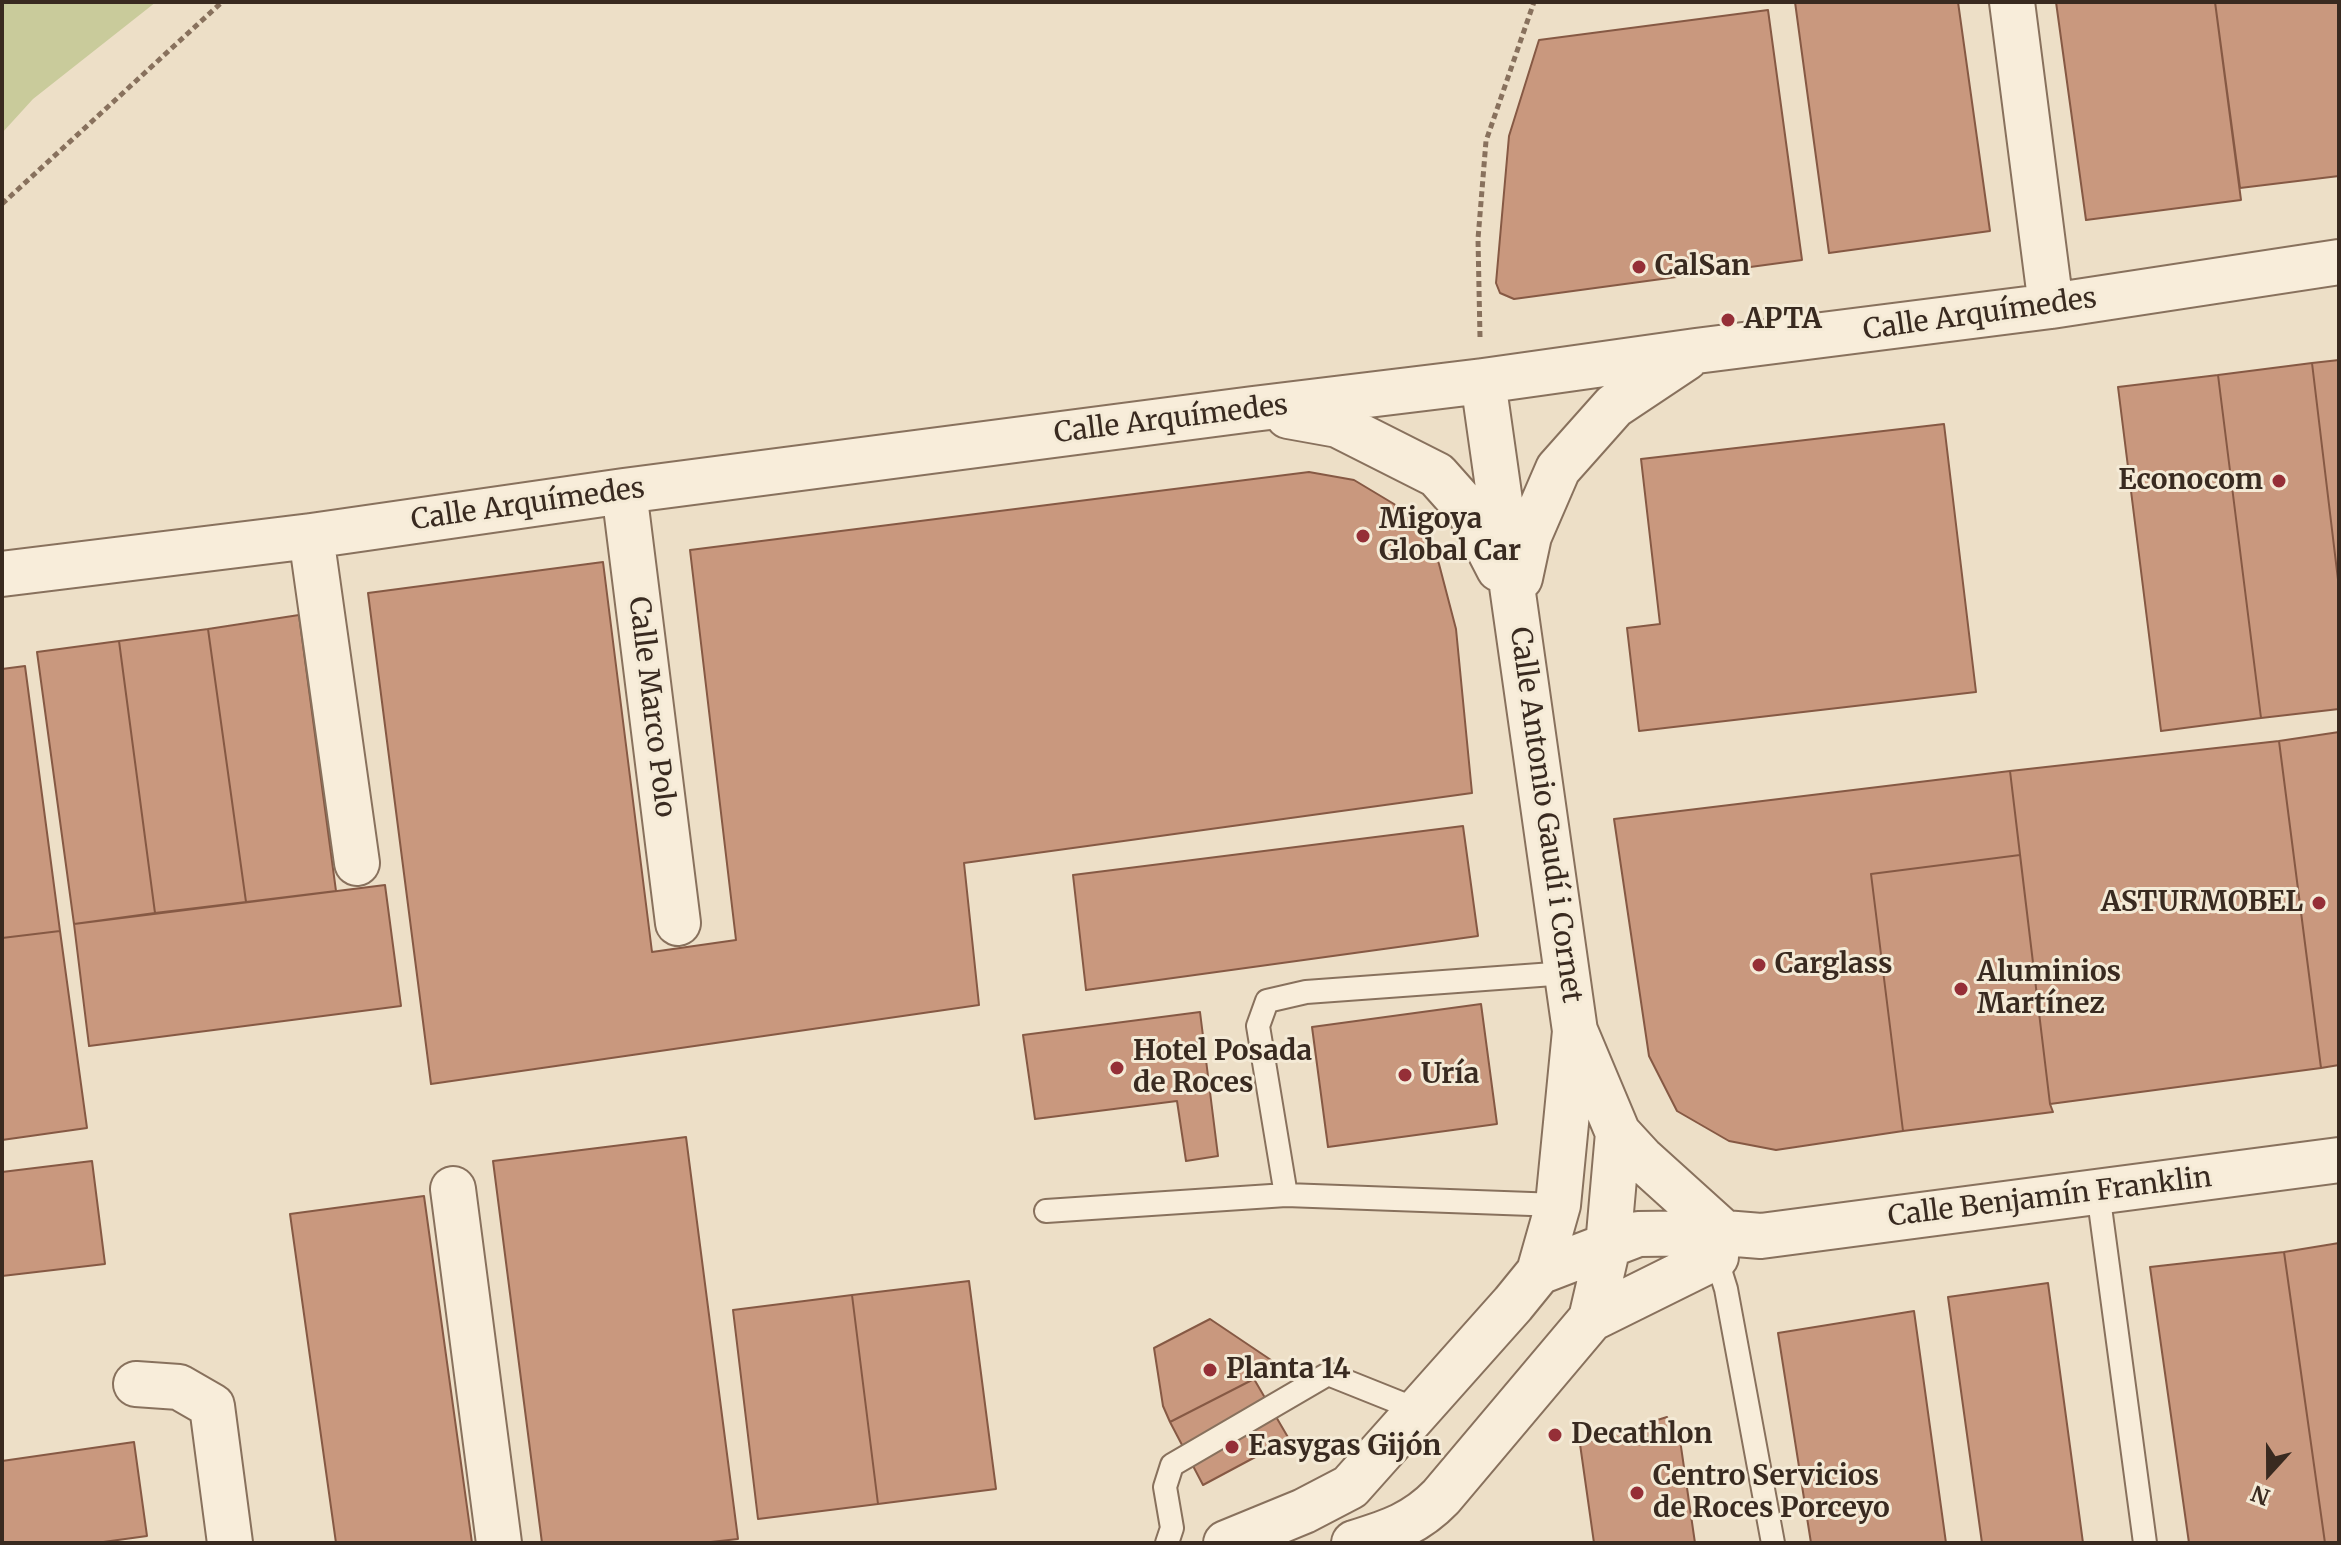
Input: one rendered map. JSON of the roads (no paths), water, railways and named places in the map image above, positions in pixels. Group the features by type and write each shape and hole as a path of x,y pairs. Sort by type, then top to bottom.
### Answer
{"street":[{"path":"2012,2 2051,306"},
{"name":"Calle Arquímedes","path":"2,574 2051,306 2339,262"},
{"name":"Calle Antonio Gaudí i Cornet","path":"1515,600 1529,536 1558,469 1614,406 1696,351"},
{"name":"Calle Antonio Gaudí i Cornet","path":"1226,1543 1304,1511 1350,1487 1539,1272 1558,1205 1575,1031 1483,381"},
{"name":"Calle Antonio Gaudí i Cornet","path":"1253,409 1338,425 1437,475 1469,511 1515,600"},
{"name":"Calle Marco Polo","path":"624,491 678,923"},
{"path":"311,536 357,863"},
{"name":"Calle Antonio Gaudí i Cornet","path":"1354,1543 1391,1532 1425,1514 1591,1319 1608,1246 1618,1133 1575,1031"},
{"name":"Calle Antonio Gaudí i Cornet","path":"1568,1094 1581,1152 1583,1216 1608,1246"},
{"path":"1618,1133 1641,1158 1734,1242"},
{"name":"Calle Benjamín Franklin","path":"1539,1272 1638,1234 1734,1242 2339,1160"},
{"path":"453,1189 499,1543"},
{"name":"Calle Benjamín Franklin","path":"1591,1319 1734,1242"},
{"path":"136,1384 179,1387 212,1406 230,1543"},
{"path":"1346,1543 1350,1487"},
{"name":"Calle Antonio Gaudí i Cornet","path":"1428,1543 1441,1497"},
{"path":"1304,1511 1346,1543"}],"lane":[{"path":"1286,1195 1258,1026 1267,1001 1306,992 1567,973"},
{"path":"2098,1192 2145,1543"},
{"path":"1046,1211 1286,1195 1558,1205"},
{"path":"1734,1242 1726,1289 1773,1543"},
{"path":"1167,1543 1172,1528 1165,1487 1172,1465 1328,1374 1418,1410"}],"place":[{"name":"CalSan","path":"1639,267"},
{"name":"APTA","path":"1728,320"},
{"name":"Econocom","path":"2279,481"},
{"name":"Migoya Global Car","path":"1363,536"},
{"name":"ASTURMOBEL","path":"2319,903"},
{"name":"Carglass","path":"1759,965"},
{"name":"Aluminios Martínez","path":"1961,989"},
{"name":"Hotel Posada de Roces","path":"1117,1068"},
{"name":"Uría","path":"1405,1075"},
{"name":"Planta 14","path":"1210,1370"},
{"name":"Decathlon","path":"1555,1435"},
{"name":"Easygas Gijón","path":"1232,1447"},
{"name":"Centro Servicios de Roces Porceyo","path":"1637,1493"}]}
